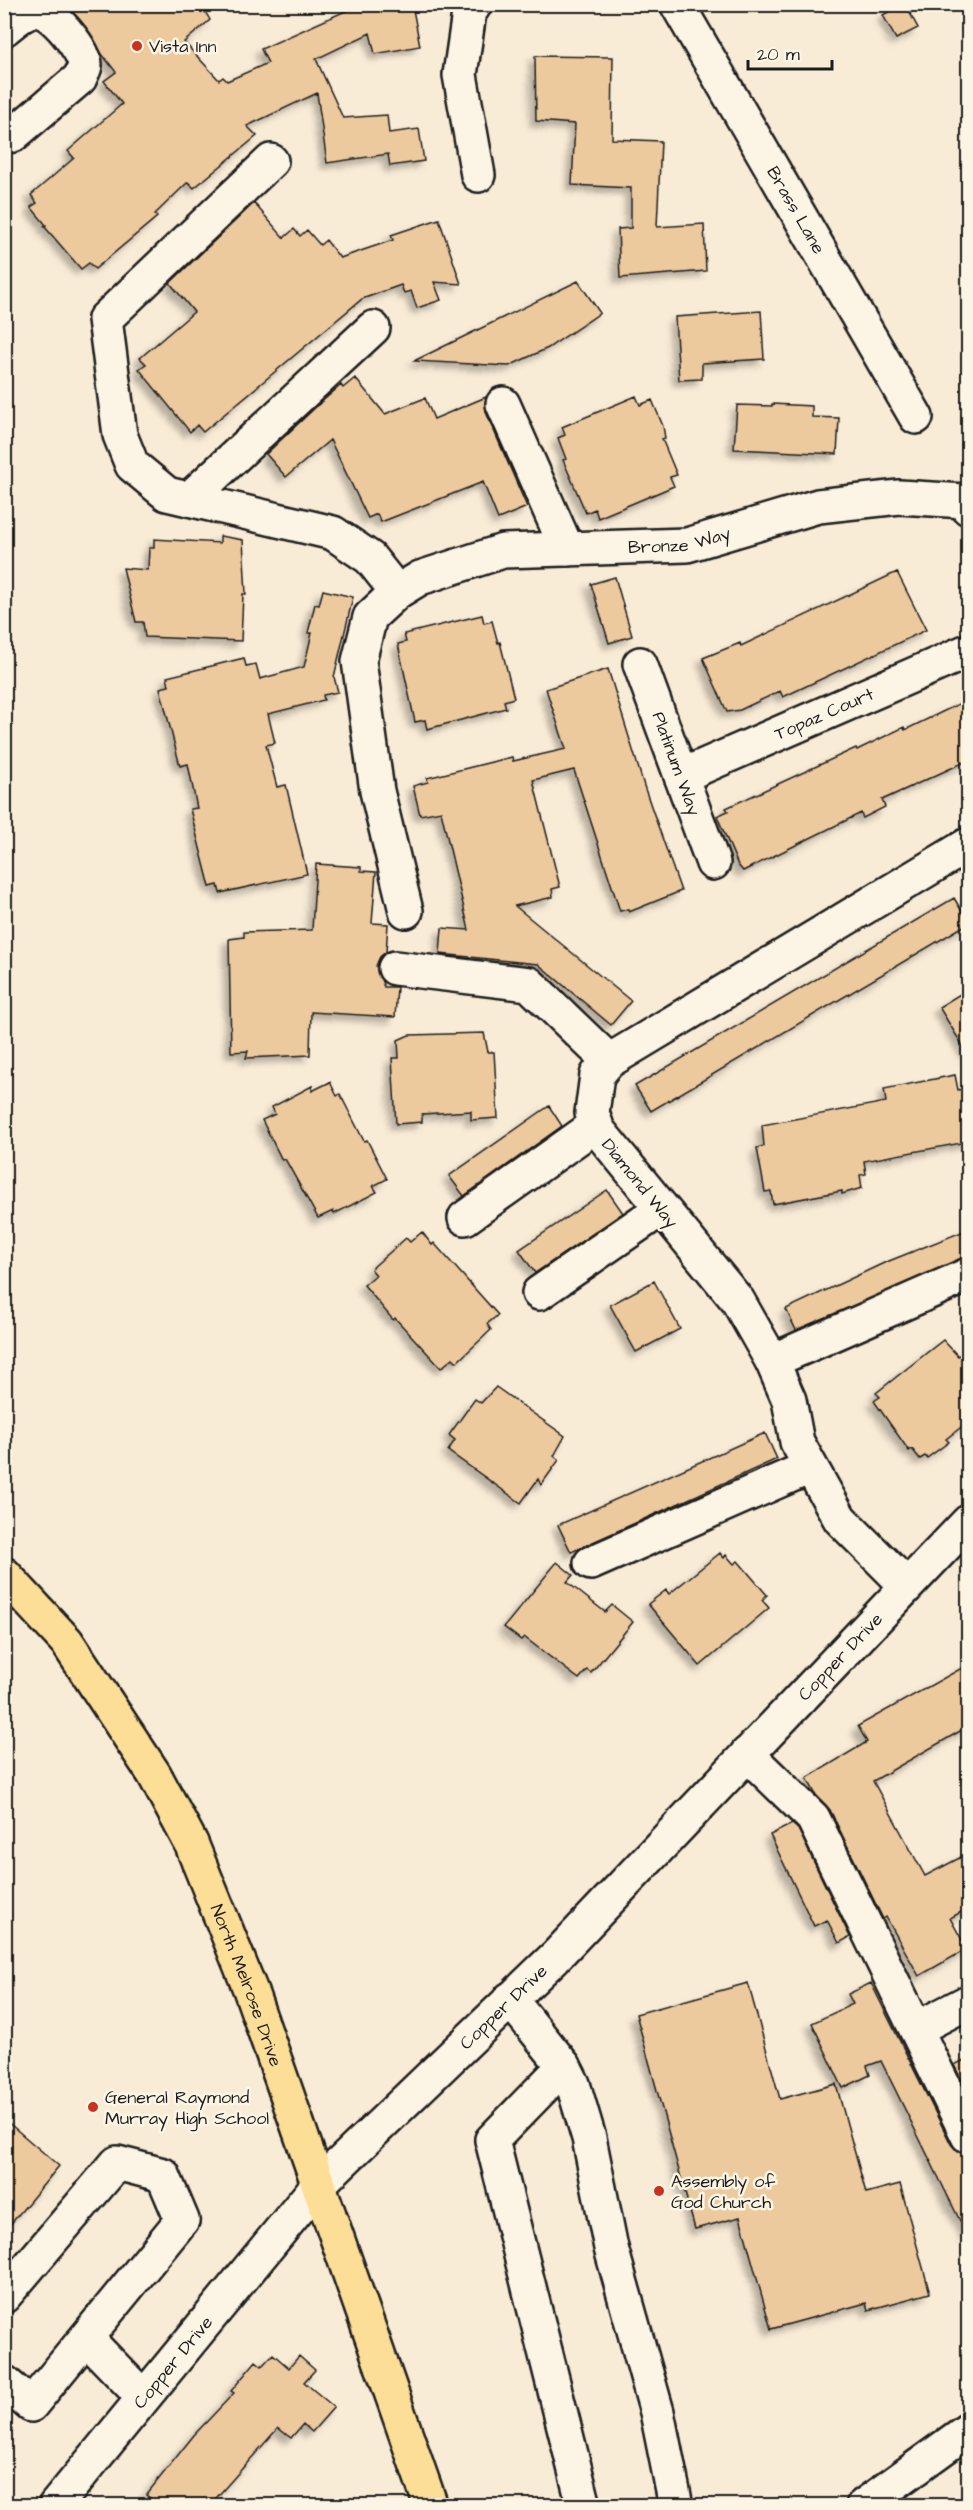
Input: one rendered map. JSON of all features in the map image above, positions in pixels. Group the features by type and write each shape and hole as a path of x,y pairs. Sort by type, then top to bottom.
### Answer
{"main road":[{"name":"North Melrose Drive","path":"4,1574 67,1642 154,1774 191,1843 250,1989 430,2505"}],"street":[{"path":"475,4 469,13 460,75 478,175"},
{"name":"Brass Lane","path":"677,4 916,417"},
{"path":"4,136 13,135 80,78 85,65 81,52 51,15 40,10 8,18"},
{"path":"271,161 105,320 120,435 132,465 167,494 333,533 370,558 397,592"},
{"path":"189,499 373,328"},
{"path":"503,404 567,549"},
{"name":"Bronze Way","path":"406,911 377,791 359,661 370,617 397,592 420,578 503,551 687,545 818,506 899,497 967,505"},
{"name":"Topaz Court","path":"681,776 969,651"},
{"name":"Platinum Way","path":"640,664 713,863"},
{"path":"395,968 529,984 609,1061 969,845"},
{"name":"Diamond Way","path":"609,1061 597,1075 592,1113 596,1125 661,1209 738,1301 772,1361 789,1400 797,1442 840,1520 906,1585"},
{"path":"465,1218 596,1125"},
{"path":"539,1293 661,1209"},
{"path":"772,1361 969,1275"},
{"path":"591,1563 810,1467"},
{"name":"Copper Drive","path":"55,2505 318,2185 555,1957 906,1585 969,1522"},
{"path":"747,1754 813,1818 969,2136"},
{"path":"510,1999 564,2066 590,2138 611,2248 657,2412 676,2505"},
{"path":"916,2029 969,2002"},
{"path":"564,2066 492,2140 584,2505"},
{"path":"4,2296 117,2163 163,2175 182,2220 31,2405 4,2382"},
{"path":"87,2339 143,2397"},
{"path":"863,2505 969,2430"}],"building":[{"path":"65,4 201,4 210,20 184,42 219,80 223,77 227,81 268,63 261,49 361,4 412,4 420,46 375,54 370,33 316,59 343,118 387,115 389,133 419,129 424,161 390,166 388,154 327,163 317,93 247,126 257,136 194,188 188,182 155,214 157,217 95,269 89,263 81,269 44,226 46,225 31,207 37,203 31,195 74,158 68,151 122,104 104,81 116,72 88,30"},
{"path":"905,4 918,28 896,39 883,15"},
{"path":"535,56 613,57 612,139 661,141 657,227 704,224 706,271 620,278 618,229 631,228 631,188 572,185 575,124 536,121"},
{"path":"254,203 284,238 294,229 300,236 307,230 320,245 326,240 340,258 393,240 391,235 439,219 461,284 434,282 441,300 417,308 411,291 404,293 401,285 362,299 203,432 197,425 190,432 139,369 146,364 140,358 194,312 170,283"},
{"path":"578,281 600,313 548,348 509,366 414,361"},
{"path":"761,311 764,359 702,363 702,379 679,380 675,317"},
{"path":"355,378 385,414 425,398 434,419 486,397 486,412 527,507 498,519 483,482 381,522 377,514 368,518 330,440 286,477 266,454 341,385 343,388"},
{"path":"636,396 640,405 652,400 663,426 665,438 662,439 677,475 670,477 674,486 598,518 595,509 586,513 563,460 566,459 558,438 565,435 562,427"},
{"path":"772,404 812,406 812,417 839,418 837,454 734,449 737,405 772,406"},
{"path":"220,536 243,540 246,594 243,594 241,641 145,637 143,622 136,622 123,568 148,570 149,548 154,548 154,539 220,543"},
{"path":"897,572 926,630 783,697 780,691 740,710 727,712 703,658 740,643 741,646"},
{"path":"615,577 632,636 609,643 591,584"},
{"path":"323,590 353,597 334,677 338,692 323,695 324,700 268,714 275,743 266,745 277,787 286,785 307,874 220,893 218,885 210,887 190,809 197,808 188,764 180,766 160,688 169,686 167,677 244,658 246,666 256,664 260,679 304,667 312,633 308,633 315,604 319,605"},
{"path":"482,615 484,623 492,621 498,643 500,642 514,698 504,701 506,708 427,729 425,720 415,722 398,644 406,642 404,634"},
{"path":"608,669 645,789 681,891 629,912 628,909 620,911 574,770 533,780 560,887 552,889 553,897 515,906 631,1001 611,1025 538,964 440,954 442,928 469,930 441,811 420,815 413,786 428,782 427,778 512,757 513,761 566,749 546,689"},
{"path":"969,699 969,760 882,800 885,807 863,818 861,813 743,871 738,865 717,816 728,811 726,808 904,727 905,730"},
{"path":"316,864 361,867 361,871 376,872 372,923 388,924 386,952 380,957 376,966 384,987 397,987 395,1017 311,1012 310,1055 246,1058 248,1051 231,1052 229,939 244,937 244,932 312,930"},
{"path":"954,898 969,923 651,1111 635,1086"},
{"path":"960,994 969,1008 969,1056 939,1007"},
{"path":"484,1033 488,1052 494,1052 498,1118 471,1120 471,1111 422,1114 422,1122 396,1124 392,1058 399,1058 398,1040 409,1035"},
{"path":"955,1075 958,1090 965,1089 969,1105 969,1127 964,1128 967,1142 864,1161 866,1174 860,1175 862,1188 842,1194 842,1191 773,1204 771,1191 765,1192 757,1148 764,1146 762,1125 886,1102 884,1089"},
{"path":"330,1082 337,1096 340,1094 387,1179 373,1186 377,1192 334,1214 333,1211 318,1218 285,1159 282,1160 262,1120 275,1114 272,1107 312,1086 312,1091"},
{"path":"549,1106 562,1126 464,1196 449,1176"},
{"path":"607,1190 623,1213 535,1273 519,1250"},
{"path":"969,1229 969,1257 796,1330 786,1309 884,1263"},
{"path":"422,1232 498,1315 487,1324 491,1330 457,1362 453,1358 441,1368 395,1318 393,1320 364,1285 376,1275 371,1269 406,1238 410,1242"},
{"path":"654,1281 680,1329 636,1352 610,1305"},
{"path":"943,1340 958,1356 969,1349 969,1421 946,1439 949,1442 927,1458 925,1456 920,1459 912,1449 909,1451 874,1401 880,1397 876,1393"},
{"path":"496,1387 565,1436 554,1456 559,1460 541,1485 538,1479 521,1503 448,1451 455,1440 449,1435 475,1399 481,1403"},
{"path":"765,1433 777,1459 571,1552 558,1525"},
{"path":"720,1553 724,1558 726,1555 734,1564 738,1561 767,1595 762,1600 769,1608 700,1666 648,1604 666,1590 669,1594"},
{"path":"557,1562 573,1575 567,1582 605,1612 612,1605 633,1622 591,1673 587,1670 579,1679 524,1637 521,1640 504,1627"},
{"path":"969,1664 969,1726 873,1781 925,1876 969,1853 969,1908 950,1918 967,1949 919,1976 886,1917 883,1919 830,1810 816,1795 807,1778 867,1742 858,1726"},
{"path":"792,1824 798,1829 850,1937 839,1943 827,1920 814,1926 770,1835"},
{"path":"748,1983 780,2099 836,2084 866,2193 900,2184 930,2293 868,2310 866,2303 771,2329 740,2217 695,2229 636,2014"},
{"path":"871,1983 951,2144 958,2152 969,2154 969,2239 881,2061 867,2066 870,2075 843,2088 812,2023 853,2004 848,1994"},
{"path":"969,2058 969,2094 954,2065"},
{"path":"4,2119 59,2166 4,2232"},
{"path":"273,2354 289,2368 299,2356 315,2370 304,2382 334,2407 312,2432 303,2424 291,2438 278,2428 210,2505 160,2505 146,2495 194,2435 234,2393 231,2391 256,2361 262,2366"}],"place":[{"name":"Vista Inn","path":"137,46"},
{"name":"General Raymond Murray High School","path":"93,2107"},
{"name":"Assembly of God Church","path":"659,2191"}]}
